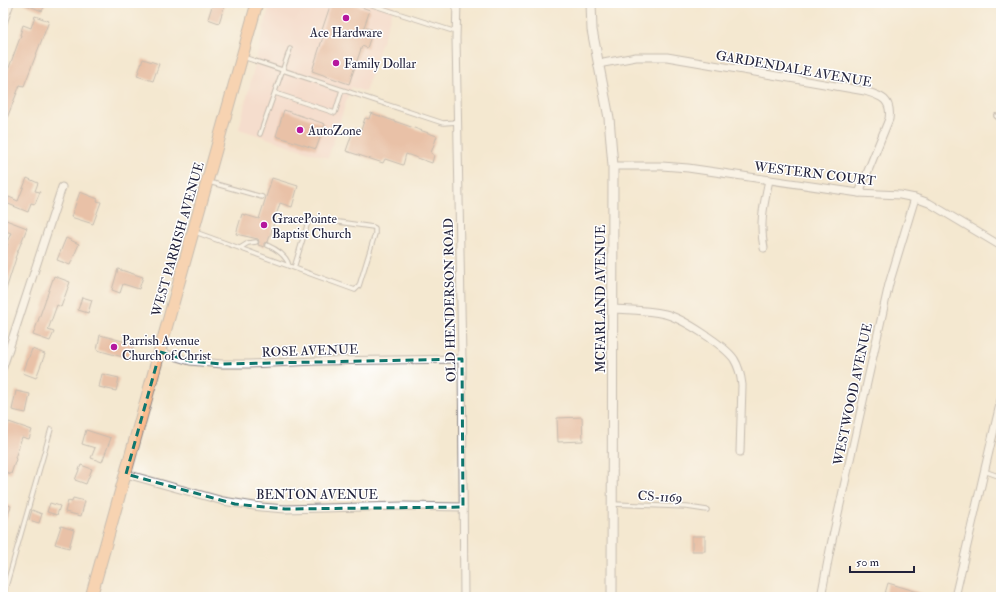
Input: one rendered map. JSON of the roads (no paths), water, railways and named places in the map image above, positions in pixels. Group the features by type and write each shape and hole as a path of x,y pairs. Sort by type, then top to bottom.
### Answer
{"main road":[{"name":"WEST PARRISH AVENUE","path":"91,597 257,3"}],"street":[{"path":"3,23 10,3"},
{"name":"OLD HENDERSON ROAD","path":"457,3 456,32 462,359 464,597"},
{"name":"MCFARLAND AVENUE","path":"591,3 592,30 609,118 613,166 612,597"},
{"name":"GARDENDALE AVENUE","path":"598,64 636,57 667,57 857,90 880,96 886,100 889,106 889,119 859,192"},
{"name":"WESTERN COURT","path":"613,166 662,166 688,168 859,192 900,195 915,198 929,203 1001,246"},
{"path":"764,248 761,235 761,219 770,180"},
{"path":"3,367 62,187"},
{"name":"WESTWOOD AVENUE","path":"822,597 831,545 889,284 915,198"},
{"path":"613,309 657,312 676,317 713,340 730,355 738,366 742,385 740,452"},
{"name":"ROSE AVENUE","path":"160,352 190,361 222,364 462,359"},
{"path":"954,597 1001,400"},
{"name":"BENTON AVENUE","path":"126,474 223,501 260,507 285,509 396,506 464,507"}],"lane":[{"path":"366,3 456,32"},
{"path":"260,134 290,49"},
{"path":"242,56 443,123 458,122"},
{"path":"275,93 335,113 342,90"},
{"path":"996,116 1001,120"},
{"path":"208,181 262,197"},
{"path":"194,232 355,290 358,288 375,234 375,228 311,218 309,219 294,268"},
{"path":"240,248 248,243 256,242"},
{"path":"267,245 286,258 288,266"},
{"path":"4,597 51,429"},
{"path":"984,470 1001,478"},
{"name":"CS-1169","path":"613,504 687,507 707,510"}],"place":[{"name":"Ace Hardware","path":"346,18"},
{"name":"Family Dollar","path":"336,63"},
{"name":"AutoZone","path":"300,130"},
{"name":"GracePointe Baptist Church","path":"264,225"},
{"name":"Parrish Avenue Church of Christ","path":"114,347"}]}
